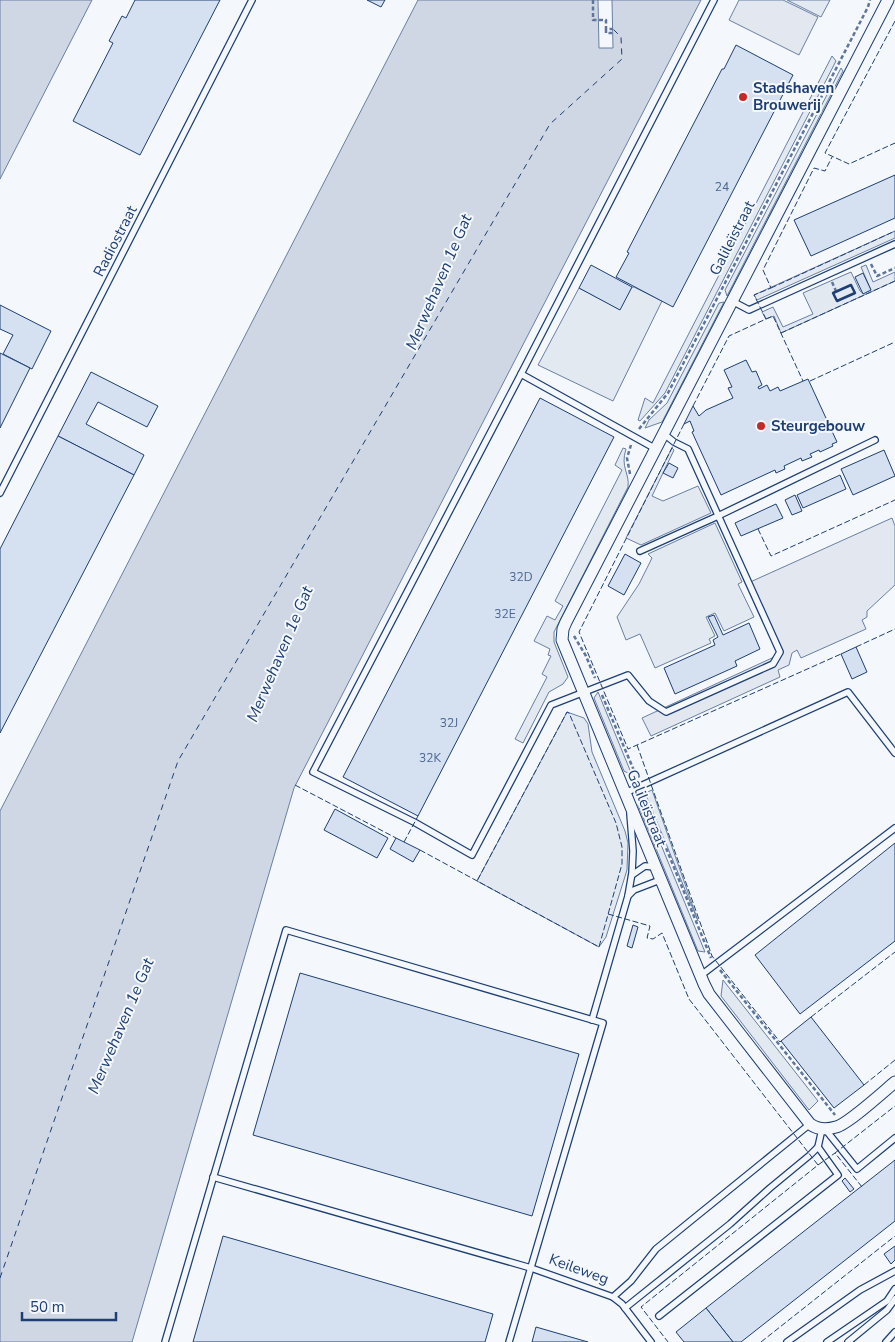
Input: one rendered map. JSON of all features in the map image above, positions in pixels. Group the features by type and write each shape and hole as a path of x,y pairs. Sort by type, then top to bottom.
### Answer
{"street":[{"name":"Galileïstraat","path":"810,1124 709,994 660,880 562,640 566,622 888,0"},
{"path":"810,1124 824,1129 842,1124 895,1082"}],"lane":[{"name":"Radiostraat","path":"0,493 252,0"},
{"path":"664,434 688,449 780,652 773,664 666,712 649,701 628,674 551,705 472,855 414,822 313,772 714,0"},
{"path":"732,301 749,310 895,244"},
{"path":"521,374 656,449"},
{"path":"640,551 718,516 876,440"},
{"path":"625,793 848,692 895,753"},
{"path":"592,1020 628,896 632,875 634,851 630,805"},
{"path":"700,976 895,828"},
{"path":"632,875 645,866 655,867"},
{"path":"628,896 634,890 660,880"},
{"path":"165,1342 286,930 603,1023 509,1342"},
{"name":"Keileweg","path":"213,1177 531,1268 613,1297 631,1281 656,1249 810,1124"},
{"path":"824,1129 857,1169 895,1138"},
{"path":"625,1308 730,1224 810,1155 818,1147 824,1129"},
{"path":"658,1316 838,1176 818,1147"},
{"path":"787,1342 860,1290 895,1271"},
{"path":"827,1342 887,1301 895,1289"},
{"path":"613,1297 625,1308 651,1342"},
{"path":"848,1342 887,1310 895,1300"},
{"path":"886,1342 895,1332"}],"path":[{"path":"593,0 593,20 606,20 606,29 613,31"},
{"name":"Galileïstraat","path":"636,486 628,470 627,458 635,437 643,423 660,405 668,393 870,0"},
{"path":"868,256 877,276 895,268"},
{"path":"832,280 836,292"},
{"path":"566,622 586,656 639,784"},
{"path":"643,793 710,957 842,1124"}],"shaded area":[{"path":"739,0 783,0 818,17 799,55 729,20"},
{"path":"787,0 830,0 821,17"},
{"path":"832,56 836,61 665,393 640,421 638,420 645,398 653,403"},
{"path":"841,68 843,71 727,296 725,290"},
{"path":"895,231 895,238 757,300 754,295"},
{"path":"866,265 873,282 895,272 895,281 781,333 774,316 766,319 762,312 773,307 783,327 813,314 803,293 851,272 860,291 863,293 871,290 861,267"},
{"path":"632,287 662,301 613,401 538,365 579,288 619,309"},
{"path":"724,302 662,422 645,428 649,420 667,403 719,303"},
{"path":"623,448 626,449 624,461 628,487 554,632 554,642 568,677 563,684 549,692 523,743 515,739 547,677 542,674 551,656 548,655 550,649 534,641 547,616 555,620 563,606 555,601 622,470 615,465"},
{"path":"672,448 674,450 652,496 663,501 698,486 711,513 641,545 626,538"},
{"path":"892,518 895,526 895,585 867,611 867,617 862,620 866,629 801,658 797,650 792,653 789,665 778,670 780,677 651,736 642,718 772,658 780,652 748,583"},
{"path":"715,523 742,582 738,584 754,617 724,631 715,613 706,617 715,636 709,639 711,643 655,668 640,634 626,640 617,617 639,584 652,558 648,554"},
{"path":"598,692 632,775 624,771 594,698"},
{"path":"567,712 584,718 588,724 592,752 625,831 628,843 627,870 606,937 599,947 477,881"},
{"path":"652,790 698,921 645,793"},
{"path":"641,796 705,952 698,951 638,805"},
{"path":"723,980 818,1101 809,1110 721,996"}],"water":[{"path":"0,0 92,0 0,179"},
{"name":"Merwehaven 1e Gat","path":"418,0 701,0 294,788 132,1342 0,1342 0,811"}],"pier":[{"path":"598,0 612,0 613,48 599,48"}],"building":[{"path":"135,0 220,0 140,155 73,121 113,43 109,41 122,16 126,18"},
{"path":"367,0 385,0 381,7"},
{"path":"736,45 793,75 673,307 616,277 629,253 627,252"},
{"path":"895,175 895,218 811,256 794,220"},
{"path":"591,265 632,287 620,310 579,288"},
{"path":"863,273 871,290 863,294 855,277"},
{"path":"0,305 51,331 32,369 3,354 13,335 0,329"},
{"path":"0,353 30,368 0,428"},
{"name":"Steurgebouw","path":"746,360 752,372 756,371 762,385 758,387 759,389 767,385 770,391 778,387 780,391 808,379 837,442 820,452 819,450 810,454 812,457 802,461 801,458 784,466 785,469 776,473 775,470 721,495 692,432 694,431 690,421 684,424 693,406 699,416 706,410 733,398 728,388 732,387 724,370"},
{"path":"91,372 158,406 147,427 98,402 86,424 144,455 134,475 58,436"},
{"path":"540,398 614,437 418,816 343,777"},
{"path":"58,436 134,475 0,733 0,549"},
{"path":"884,450 895,476 853,495 841,469"},
{"path":"669,463 678,468 673,478 663,473"},
{"path":"840,475 846,489 803,508 797,495"},
{"path":"795,495 802,511 792,515 785,500"},
{"path":"776,504 783,518 741,536 735,523"},
{"path":"625,554 641,563 624,595 608,586"},
{"path":"714,615 723,635 749,623 760,649 735,661 737,666 675,694 664,668 715,645 713,640 718,637 708,617"},
{"path":"856,647 867,672 852,679 841,654"},
{"path":"335,809 388,838 377,858 324,830"},
{"path":"396,838 420,850 413,862 390,849"},
{"path":"895,843 895,941 800,1014 755,955"},
{"path":"633,925 638,927 632,948 627,946"},
{"path":"300,973 579,1054 532,1216 253,1135"},
{"path":"811,1017 864,1085 834,1108 781,1041"},
{"path":"895,1160 895,1221 741,1342 733,1342 706,1308"},
{"path":"845,1178 854,1189 850,1192 842,1181"},
{"path":"223,1236 493,1314 485,1342 193,1342"},
{"path":"895,1246 895,1260 891,1264 884,1254"},
{"path":"706,1308 733,1342 684,1342 676,1332"},
{"path":"536,1327 588,1342 532,1342"}],"ferry route":[{"path":"0,1278 178,761 550,124 622,59 621,37 613,29"}],"fence":[{"path":"895,21 825,153 849,164 895,143"},
{"path":"693,406 729,336 766,319 754,295 771,288 763,270 814,168 825,171 832,157"},
{"path":"771,288 895,231"},
{"path":"781,333 895,281"},
{"path":"766,319 773,316 803,381"},
{"path":"810,381 895,342"},
{"path":"684,424 579,632 628,749 841,654"},
{"path":"758,529 771,556 895,500"},
{"path":"856,647 895,629"},
{"path":"420,850 599,947 622,864 622,847 616,823 569,713 567,712 477,881"},
{"path":"637,745 712,956 781,1041"},
{"path":"295,785 396,838"},
{"path":"404,842 418,816"},
{"path":"608,914 650,926 647,938 653,939 662,933 689,999 818,1165 641,1307 668,1342"},
{"path":"811,1017 895,952"},
{"path":"864,1085 895,1060"},
{"path":"862,1187 835,1153 895,1106"},
{"path":"818,1165 835,1153"},
{"path":"761,1342 895,1236"}],"wall":[{"path":"851,285 855,293 837,301 833,293 851,285"}],"place":[{"name":"Stadshaven Brouwerij","path":"743,97"},
{"name":"Steurgebouw","path":"761,426"}]}
